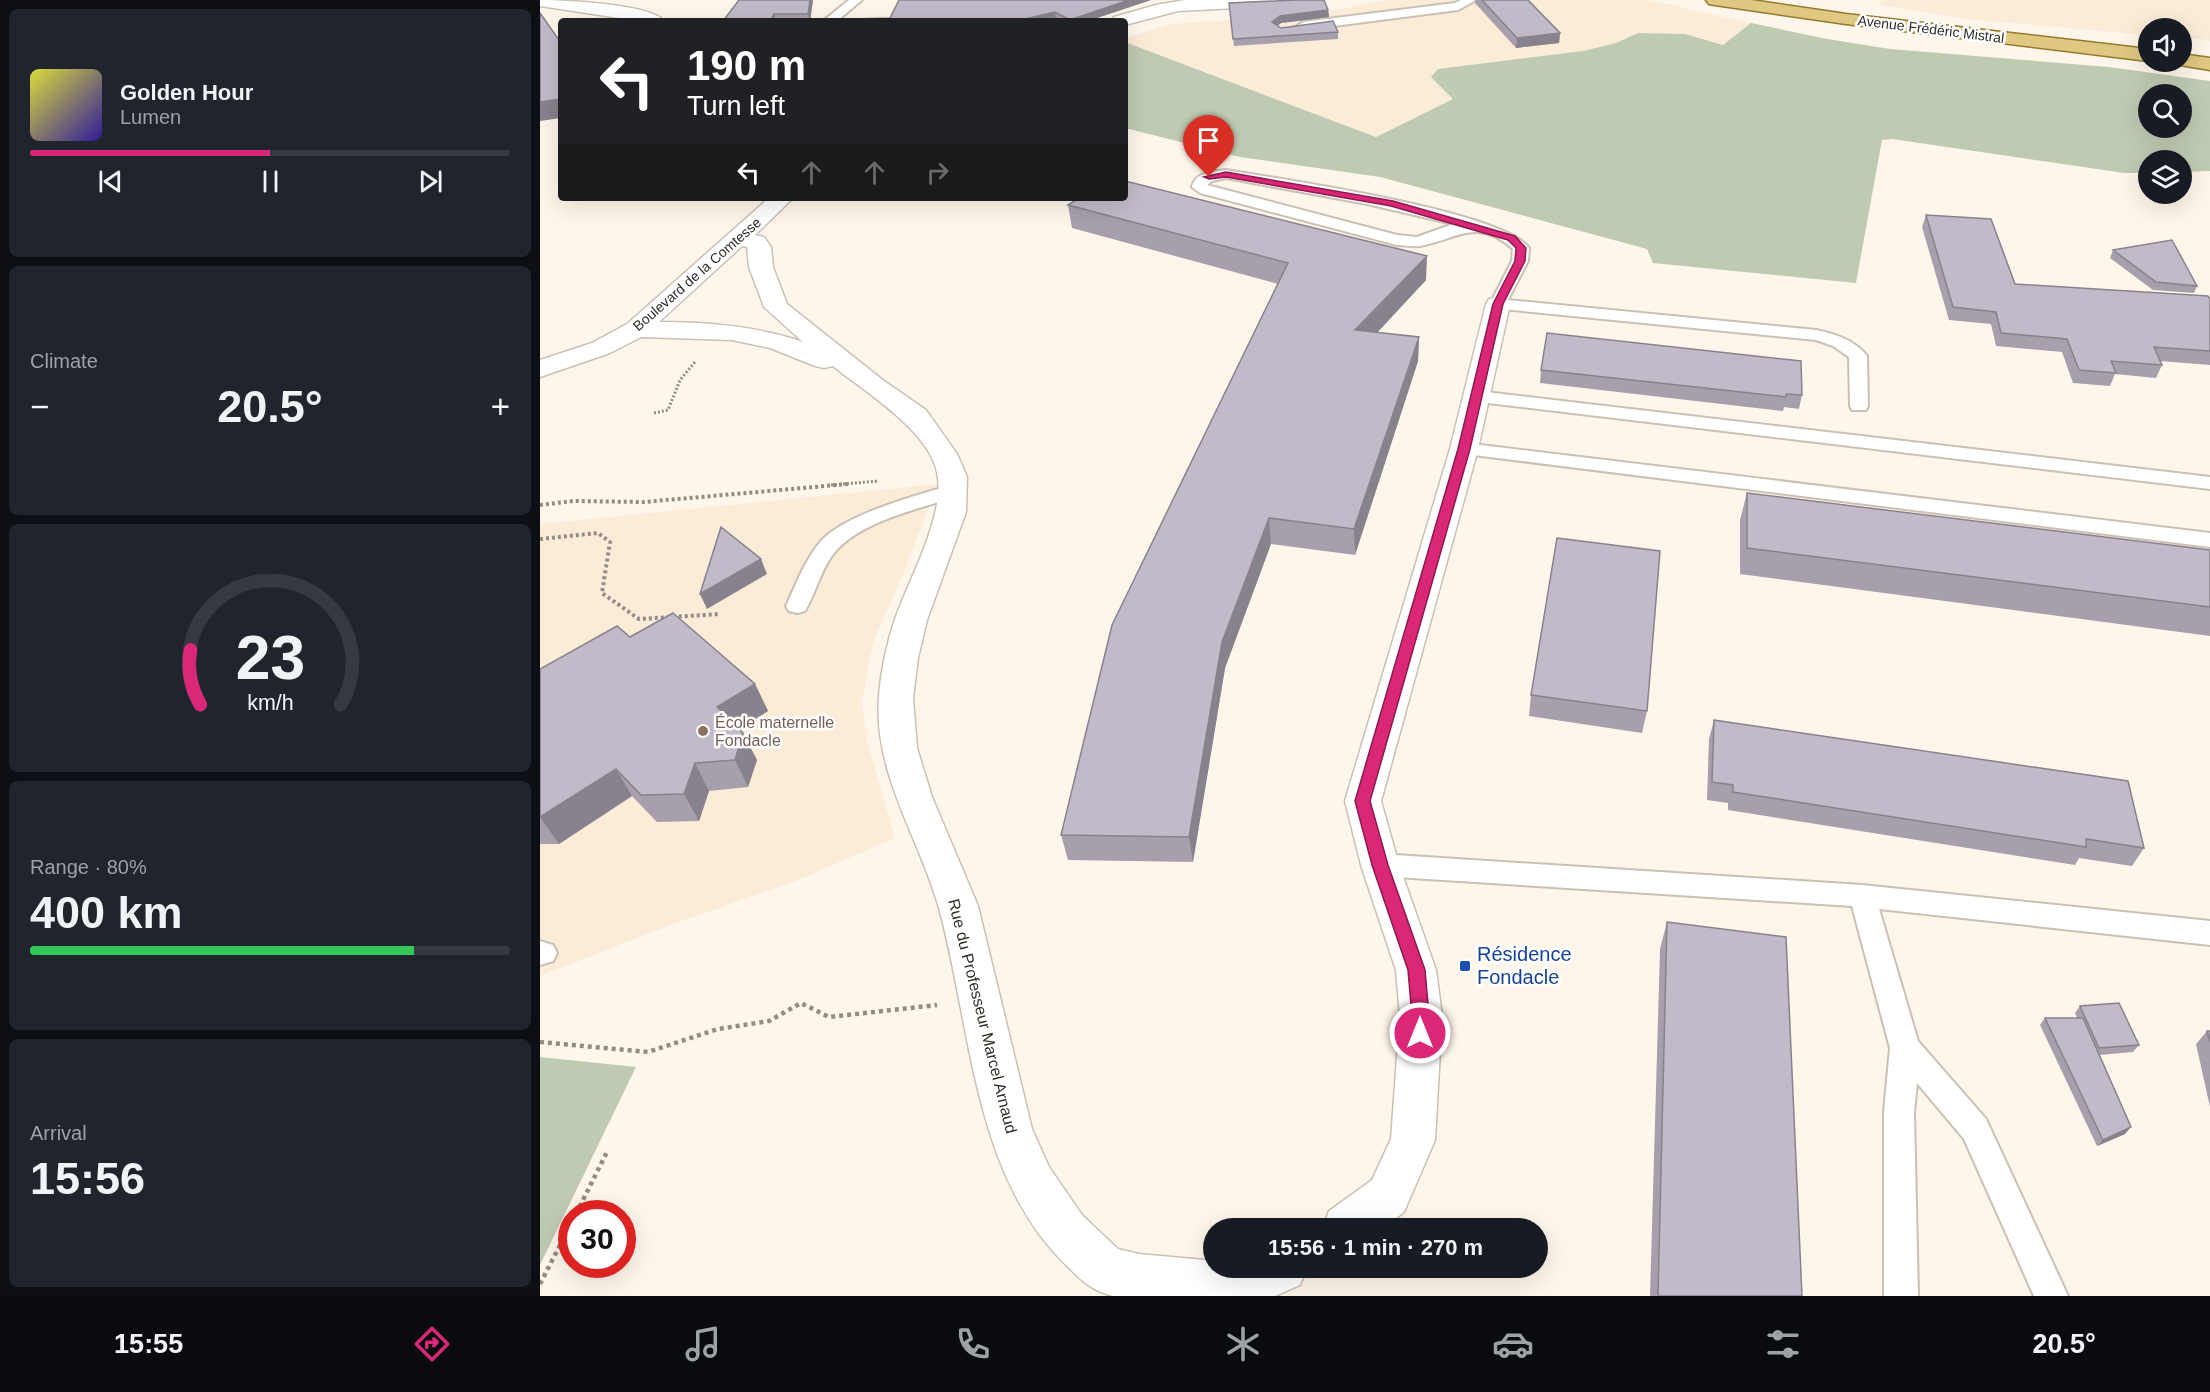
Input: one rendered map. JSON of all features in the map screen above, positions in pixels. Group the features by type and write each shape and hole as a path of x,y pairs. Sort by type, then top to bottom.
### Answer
{"main road":[{"name":"Avenue Frédéric Mistral","path":"1715,0 1846,19 2138,54"},
{"path":"2192,62 2210,64"}],"street":[{"path":"1128,18 1156,9 1178,6 1277,4 1308,0"},
{"path":"540,2 647,18"},
{"name":"Boulevard de la Comtesse","path":"540,369 601,348 636,329 779,201"},
{"name":"Rue du Professeur Marcel Arnaud","path":"738,238 756,242 759,247 761,267 776,307 875,387 916,416 943,454 953,477 951,512 911,620 901,658 896,698 899,748 915,797 958,906 1010,1130 1033,1183 1065,1232 1105,1270 1139,1278 1205,1284 1244,1278"},
{"path":"1359,1218 1388,1196 1413,1140 1421,1016 1416,970 1380,865 1363,801 1464,449 1498,304"},
{"name":"Rue du Professeur Marcel Arnaud","path":"636,329 741,332 799,346 875,387"}],"lane":[{"path":"833,18 856,0"},
{"path":"1293,27 1458,6 1470,0"},
{"path":"1482,228 1458,228 1418,242 1397,240 1199,187 1200,182 1209,177 1226,174 1393,204 1482,228 1511,238 1521,248 1520,261 1498,304 1816,335 1832,339 1849,347 1858,356 1859,406"},
{"path":"1477,398 2210,483"},
{"path":"1464,449 2210,540"},
{"path":"797,606 815,567 836,538 862,524 953,491"},
{"path":"1380,865 1862,896 2210,933"},
{"path":"1862,896 1905,1048 1899,1112 1901,1296"},
{"path":"1905,1048 1975,1129 2051,1296"}],"path":[{"path":"654,413 668,410 680,380 703,353 707,340 682,343 689,330"},
{"path":"540,505 573,501 644,502 882,481"},
{"path":"540,539 598,533 610,542 602,593 639,619 720,614"},
{"path":"540,1042 648,1052 718,1029 769,1021 801,1003 830,1017 980,1001"},
{"path":"583,1200 608,1150"},
{"path":"540,1284 558,1249"}],"shaded area":[{"path":"1387,0 1649,0 1751,23 1723,45 1685,34 1638,33 1616,43 1583,51 1432,77 1453,99 1376,137 1128,43 1128,38 1171,24 1315,14"},
{"path":"1883,0 2210,0 2210,41 2192,39 2192,18 2138,18 2138,34 1975,20 1878,5"},
{"name":"École maternelle Fondacle","path":"938,484 902,577 876,635 870,655 862,703 867,741 895,838 798,880 665,927 540,976 540,524"}],"green space":[{"path":"1751,23 1890,49 2109,67 2210,81 2210,171 2192,172 2192,150 2138,150 2138,173 2124,173 1892,139 1882,140 1856,283 1653,263 1647,249 1380,177 1240,157 1128,129 1128,43 1376,137 1453,99 1431,77 1438,69 1583,51 1616,43 1638,33 1685,34 1723,45"},
{"path":"540,1057 636,1067 572,1200 558,1200 558,1228 540,1265"}],"building":[{"path":"739,0 810,0 808,14 774,14 772,18 725,18"},
{"path":"899,0 1129,0 1076,18 1066,18 1055,12 1029,18 890,18"},
{"path":"1324,0 1328,10 1280,16 1272,22 1281,28 1333,21 1338,32 1233,39 1229,3"},
{"path":"1482,0 1528,0 1560,33 1517,38"},
{"path":"540,13 558,39 558,99 540,102"},
{"path":"1128,182 1427,256 1355,330 1419,337 1354,529 1269,518 1222,642 1189,837 1061,835 1112,625 1288,263 1068,205 1074,201 1128,201"},
{"path":"1926,215 1991,219 2015,284 2208,296 2210,299 2210,351 2154,347 2162,365 2111,361 2116,373 2079,370 2067,339 2001,333 1996,312 1953,307"},
{"path":"2172,240 2197,286 2156,282 2113,250"},
{"path":"1547,333 1801,361 1802,395 1786,394 1786,397 1541,370"},
{"path":"1747,493 2210,550 2210,607 1747,548"},
{"path":"721,527 761,559 700,594"},
{"path":"1557,538 1660,551 1647,711 1531,695"},
{"path":"673,613 755,684 717,707 743,733 735,760 695,763 684,794 641,795 616,769 540,817 540,669 617,626 630,637"},
{"path":"1714,720 2128,781 2144,848 2086,839 2086,847 1733,792 1733,785 1712,782"},
{"path":"1667,922 1786,937 1802,1296 1658,1296"},
{"path":"2119,1003 2139,1045 2099,1048 2080,1006"},
{"path":"2045,1018 2083,1018 2131,1127 2103,1140"}],"place":[{"name":"École maternelle Fondacle","path":"703,731"},
{"name":"Résidence Fondacle","path":"1465,966"}],"route":[{"path":"1209,177 1226,174 1393,204 1482,228 1511,238 1521,248 1520,261 1498,304 1464,449 1363,801 1380,865 1416,970 1421,1016 1420,1033"}]}
